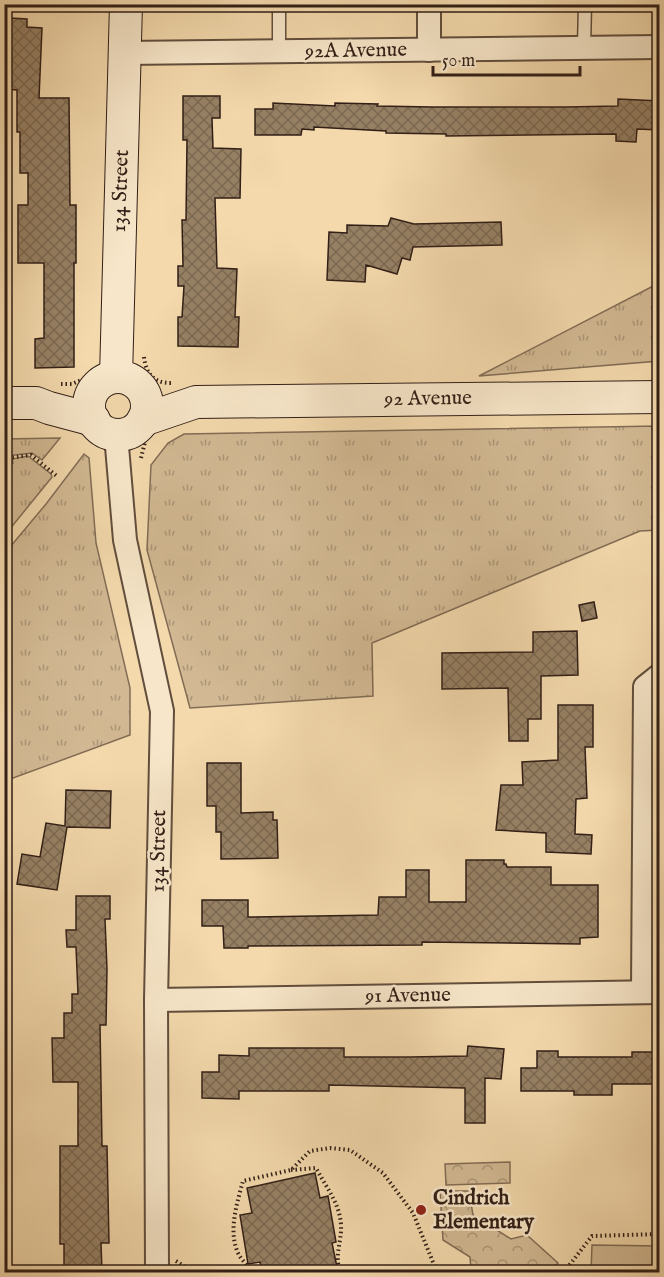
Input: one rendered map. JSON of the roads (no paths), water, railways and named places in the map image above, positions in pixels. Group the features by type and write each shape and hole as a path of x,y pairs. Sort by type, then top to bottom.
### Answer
{"main road":[{"name":"134 Street","path":"111,382 126,4"},
{"path":"4,403 47,393 50,396 80,394 111,382 183,394 185,392"},
{"path":"111,382 89,406 118,425"},
{"path":"111,382 144,394 147,405 118,425"},
{"path":"47,393 49,408 118,425 185,392"},
{"name":"92 Avenue","path":"185,392 660,397"}],"street":[{"path":"429,4 429,50"},
{"name":"92A Avenue","path":"125,53 660,47"},
{"name":"134 Street","path":"118,425 124,540 162,711 156,1000 166,1267"},
{"path":"651,992 645,687 660,675"},
{"name":"91 Avenue","path":"156,1000 651,992"}],"lane":[{"path":"279,4 279,52"},
{"path":"585,4 585,47"}],"place":[{"name":"Cindrich Elementary","path":"421,1210"}]}
